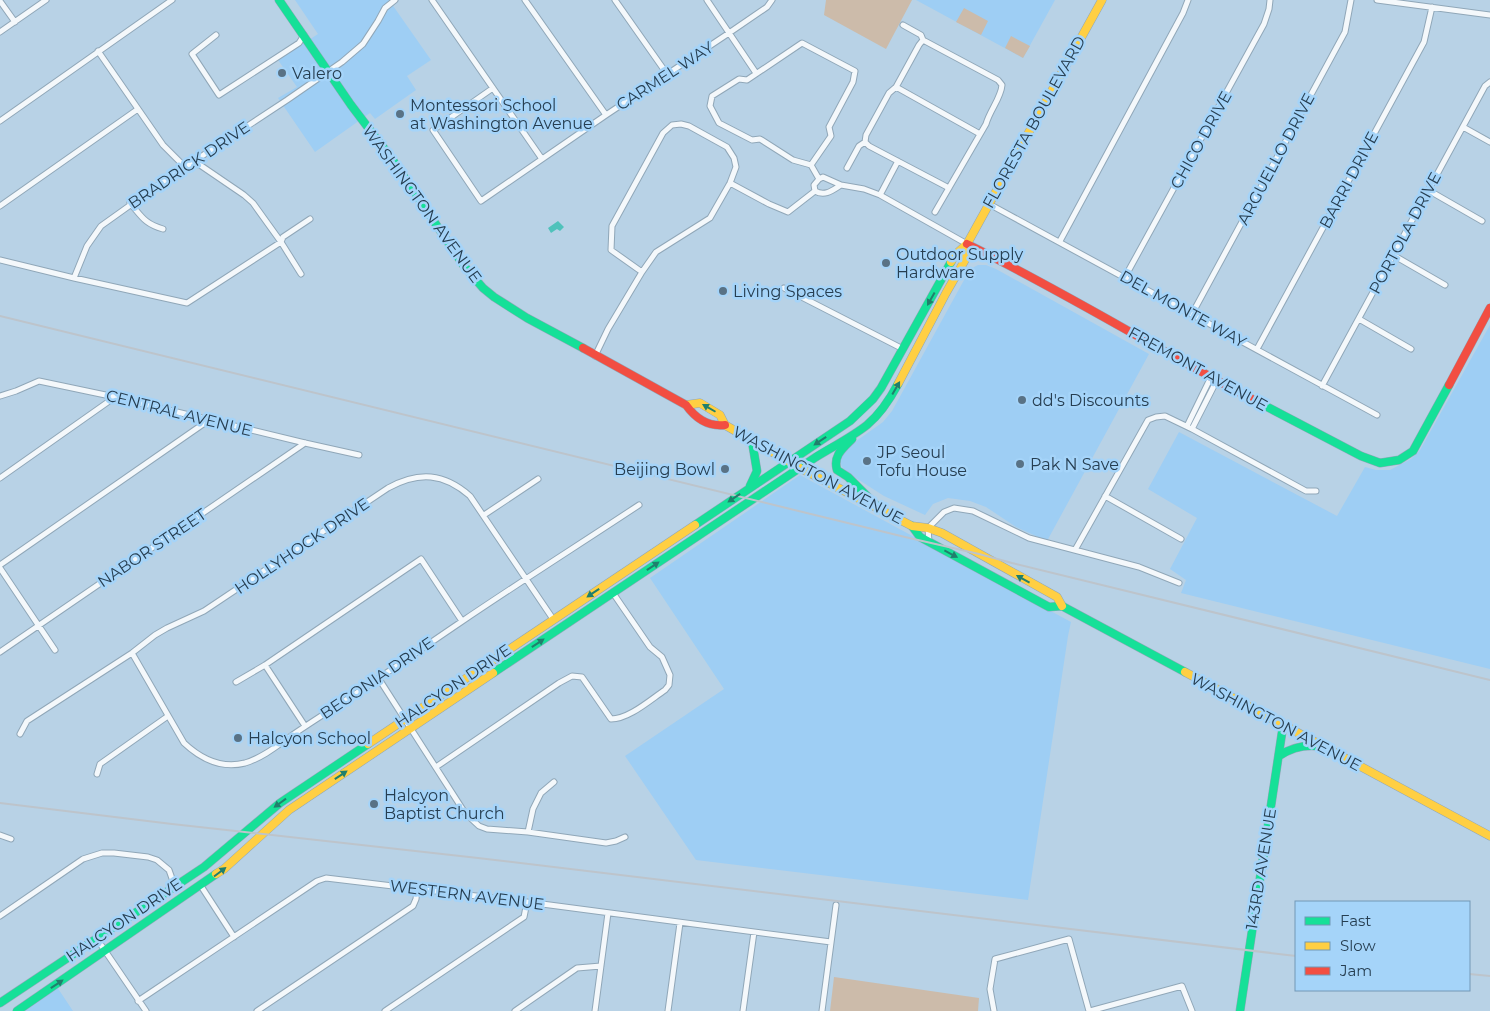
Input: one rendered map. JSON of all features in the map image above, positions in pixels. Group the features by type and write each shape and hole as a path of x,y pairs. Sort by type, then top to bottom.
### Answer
{"main road":[{"name":"WASHINGTON AVENUE","path":"280,0 363,121 387,152 464,266 484,288 500,301 527,318 686,405 693,415 714,426 725,425 800,468 912,526 928,528 942,533 1057,597 1062,606"},
{"name":"FLORESTA BOULEVARD","path":"790,462 858,415 881,388 955,255 967,244 1102,0"},
{"name":"FLORESTA BOULEVARD","path":"800,468 866,426 876,417 893,394 965,260 967,244"},
{"name":"FREMONT AVENUE","path":"967,244 1080,303 1214,379 1361,456 1380,463 1399,460 1413,450 1490,308"},
{"name":"WASHINGTON AVENUE","path":"686,405 700,403 720,415 725,425"},
{"path":"866,426 844,446 838,453 835,462 837,470 848,477 882,510"},
{"path":"748,488 756,477 757,471 752,440"},
{"name":"HALCYON DRIVE","path":"0,1003 218,857 256,821 328,770 748,488 790,462"},
{"name":"HALCYON DRIVE","path":"16,1011 201,886 224,869 272,823 289,810 800,468"},
{"name":"WASHINGTON AVENUE","path":"912,526 920,537 1048,607 1062,606 1490,836"},
{"name":"143RD AVENUE","path":"1240,1011 1284,726"},
{"path":"1278,756 1305,744 1324,747"},
{"path":"319,790 328,770"}],"street":[{"path":"0,32 46,0"},
{"path":"0,121 172,0"},
{"name":"BRADRICK DRIVE","path":"74,278 87,246 101,226 130,203 329,72 363,44 385,8 395,0"},
{"path":"432,0 542,158"},
{"path":"525,0 606,115"},
{"path":"615,0 667,74"},
{"path":"706,0 756,73"},
{"name":"CARMEL WAY","path":"493,88 433,130 481,201 767,7 772,0"},
{"path":"1060,241 1184,12 1188,0"},
{"name":"CHICO DRIVE","path":"1126,277 1264,24 1270,0"},
{"name":"ARGUELLO DRIVE","path":"1192,314 1345,32 1351,0"},
{"path":"1377,0 1490,15"},
{"path":"0,1 15,22"},
{"name":"BARRI DRIVE","path":"1258,350 1424,42 1432,6"},
{"path":"903,25 921,35 924,40 998,80 1002,85 1002,90 980,134 935,212"},
{"path":"216,35 192,54 219,95 299,43 304,35"},
{"path":"847,168 859,146 865,142 866,135 888,93 896,87 919,45 924,40"},
{"path":"812,165 831,136 829,127 853,82 855,71 802,43 747,80 739,79 712,96 710,106 719,123 752,140 760,139 793,160 812,165 819,179 814,185 815,191"},
{"path":"98,51 164,145 181,163 200,166 253,203 301,274"},
{"name":"PORTOLA DRIVE","path":"1322,386 1485,86 1490,82"},
{"path":"896,87 980,134"},
{"path":"0,206 138,109"},
{"path":"595,356 608,329 656,252 710,218 730,183 736,167 734,158 727,147 704,133 681,124 672,126 663,133 612,226 611,250 642,272"},
{"path":"1463,127 1490,142"},
{"path":"865,142 869,146 949,188"},
{"path":"880,194 898,161"},
{"name":"FREMONT AVENUE","path":"819,179 823,177 841,185 880,194 967,244"},
{"path":"730,183 788,212 815,191"},
{"path":"815,191 827,193 841,185"},
{"path":"1428,190 1482,221"},
{"path":"130,203 144,220 152,226 163,229"},
{"name":"DEL MONTE WAY","path":"989,204 1126,277 1377,416"},
{"path":"0,260 187,303 281,242 283,237 310,219"},
{"path":"1393,255 1445,285"},
{"path":"784,288 903,349"},
{"path":"1358,319 1411,349"},
{"path":"1189,428 1214,379"},
{"name":"CENTRAL AVENUE","path":"0,396 38,381 115,397 359,455"},
{"path":"0,478 115,397"},
{"path":"1075,550 1148,420 1156,417 1165,416 1189,428 1306,492 1316,491"},
{"path":"55,650 0,567 209,420"},
{"name":"NABOR STREET","path":"0,652 304,443"},
{"name":"HOLLYHOCK DRIVE","path":"20,734 27,721 132,653 155,635 204,611 399,482 422,476 452,482 470,496 553,619"},
{"path":"484,516 538,479"},
{"path":"1105,496 1181,539"},
{"name":"BEGONIA DRIVE","path":"132,653 184,743 194,753 219,764 234,765 247,762 263,755 379,679 462,621 639,505"},
{"path":"929,542 928,528 944,512 954,508 973,511 1030,538 1139,567 1179,583"},
{"path":"236,682 264,666 421,559 462,621"},
{"path":"436,767 572,676 582,677 611,719 626,716 665,690 669,685 670,675 662,657 650,647 613,593"},
{"path":"264,666 305,726"},
{"path":"379,679 465,812 479,826 487,829 528,832 606,843 616,842 625,837"},
{"path":"98,774 100,764 168,716"},
{"path":"528,832 534,809 541,794 554,782"},
{"path":"0,835 11,839"},
{"path":"0,916 83,859 102,853 114,852 157,860 169,870 175,887"},
{"name":"WESTERN AVENUE","path":"138,1001 317,881 326,878 831,942"},
{"path":"201,886 234,937"},
{"path":"256,1011 265,1009 413,906 418,890"},
{"path":"385,1011 524,918 527,902"},
{"path":"822,1011 836,905"},
{"path":"596,1011 608,913"},
{"path":"668,1011 680,923"},
{"path":"743,1011 754,932"},
{"path":"97,939 146,1011"},
{"path":"994,1011 990,989 995,959 1069,939 1089,1011 1182,986 1192,1011"},
{"path":"515,1011 577,968 601,966"}],"shaded area":[{"path":"295,0 389,0 431,60 407,76 416,90 375,119 370,113 315,152 278,98 297,87 278,60 318,34"},
{"path":"826,0 912,0 886,49 824,15"},
{"path":"916,0 1055,0 1023,58"},
{"path":"964,8 988,21 981,35 956,22"},
{"path":"1011,36 1030,46 1023,58 1005,48"},
{"path":"558,221 564,227 560,231 557,229 551,233 548,228"},
{"path":"978,265 986,265 996,269 1149,354 1047,541 1016,527 986,507 970,501 948,498 933,504 925,515 884,496 848,473 840,462 840,457 845,449 883,422 892,411 969,271"},
{"path":"1490,325 1490,669 1181,593 1186,580 1170,569 1197,518 1148,489 1179,432 1337,516 1365,467 1376,470 1390,470 1411,459 1420,450"},
{"path":"800,475 1071,622 1028,900 696,860 625,756 724,689 650,578"},
{"path":"834,977 979,998 978,1011 830,1011"},
{"path":"57,987 73,1011 23,1011"}],"railway":[{"path":"0,316 1490,680"},
{"path":"0,803 1295,956"},
{"path":"1470,974 1490,976"}],"traffic: fast":[{"path":"279,0 351,105 392,159 464,266 483,288 527,318 583,348"},
{"path":"695,525 850,421 873,399 881,388 951,262"},
{"path":"493,673 816,457 861,429 880,412 898,384"},
{"path":"1254,400 1361,456 1380,463 1399,460 1413,451 1449,385"},
{"path":"852,439 837,457 837,470 848,477 875,504"},
{"path":"750,486 757,471 752,441"},
{"path":"912,526 920,537 1049,607 1062,606 1185,672"},
{"path":"1240,1011 1283,726"},
{"path":"0,1003 204,867 280,803 368,744"},
{"path":"1279,756 1297,748 1316,746"},
{"path":"17,1011 216,874"}],"traffic: slow":[{"path":"951,262 955,255 967,244 1102,0"},
{"path":"898,384 965,260 967,244"},
{"path":"686,405 700,403 720,415 725,425 800,468 912,526 928,528 942,533 1057,597 1062,606"},
{"path":"368,744 695,525"},
{"path":"1185,672 1490,836"},
{"path":"216,874 224,869 289,810 493,673"}],"traffic: jam":[{"path":"967,244 1004,262 1254,400"},
{"path":"1449,385 1490,308"},
{"path":"583,348 686,405 703,421 713,425 725,425"}],"place":[{"name":"Valero","path":"282,73"},
{"name":"Montessori School at Washington Avenue","path":"400,114"},
{"name":"Outdoor Supply Hardware","path":"886,263"},
{"name":"Living Spaces","path":"723,291"},
{"name":"dd's Discounts","path":"1022,400"},
{"name":"JP Seoul Tofu House","path":"867,461"},
{"name":"Pak N Save","path":"1020,464"},
{"name":"Beijing Bowl","path":"725,469"},
{"name":"Halcyon School","path":"238,738"},
{"name":"Halcyon Baptist Church","path":"374,804"}]}
